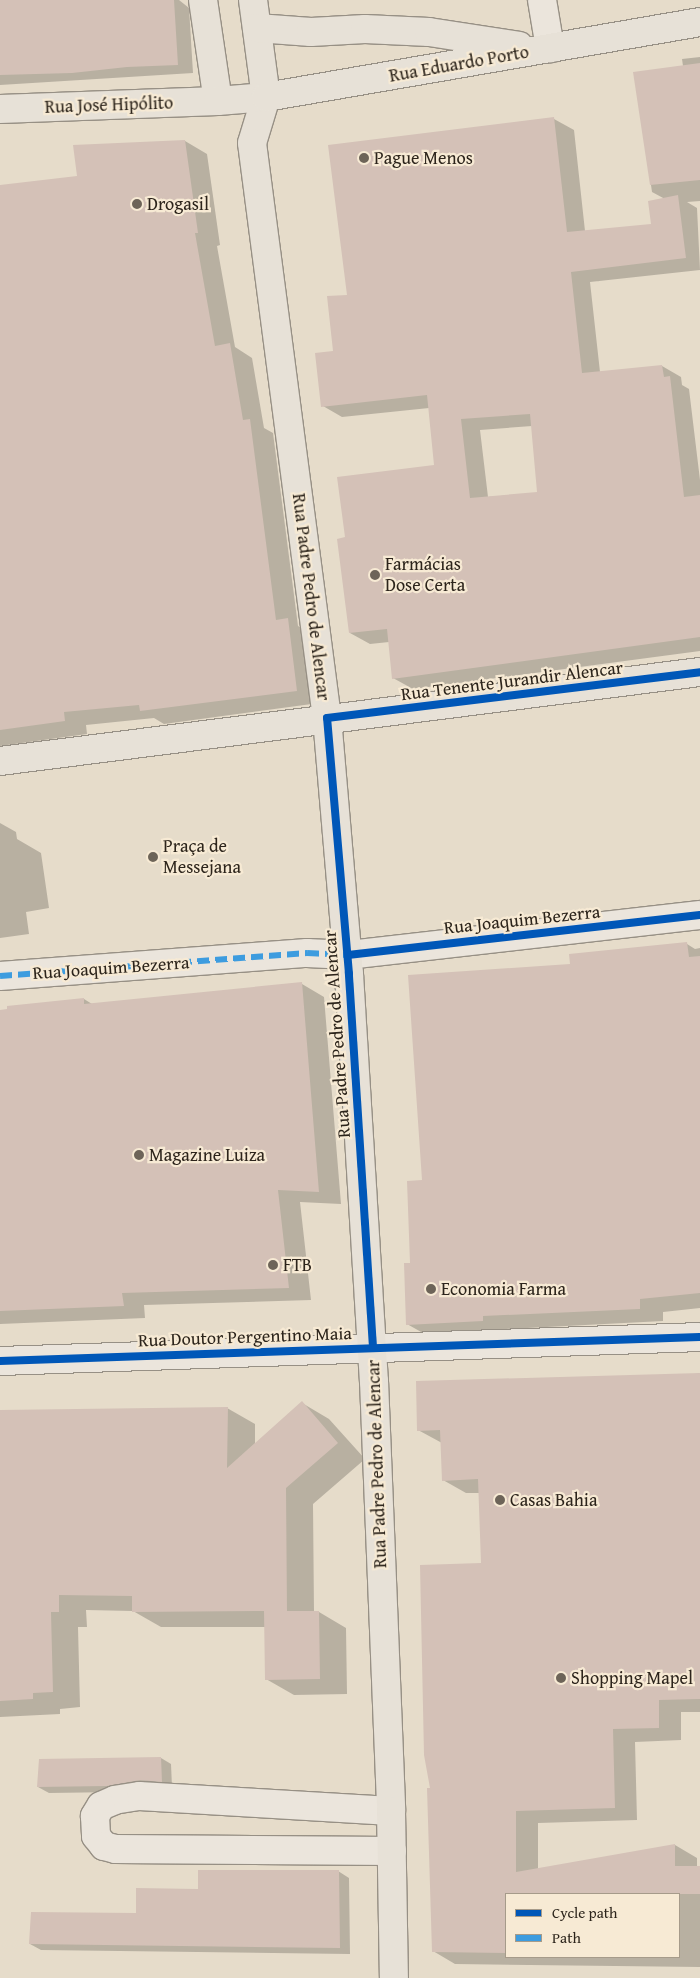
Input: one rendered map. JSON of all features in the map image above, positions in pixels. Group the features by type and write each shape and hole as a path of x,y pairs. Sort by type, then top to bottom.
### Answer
{"main road":[{"path":"203,0 218,101"},
{"name":"Rua Padre Pedro de Alencar","path":"252,0 266,97 252,143 327,718 348,955 373,1348 392,1851 394,1978"},
{"name":"Rua Eduardo Porto","path":"218,101 266,97 700,22"},
{"path":"257,28 311,32 365,29 429,32 545,49"},
{"name":"Rua José Hipólito","path":"0,109 218,101"},
{"name":"Rua Tenente Jurandir Alencar","path":"0,761 700,672"}],"street":[{"path":"542,0 545,49"},
{"name":"Rua Joaquim Bezerra","path":"0,976 307,953 348,955 700,915"},
{"name":"Rua Doutor Pergentino Maia","path":"0,1360 700,1337"},
{"path":"390,1811 139,1796 115,1800 101,1806 95,1816 96,1836 104,1846 115,1850 392,1851"}],"building":[{"path":"0,0 174,0 178,65 127,67 72,73 0,75"},
{"path":"700,63 700,180 650,185 633,72"},
{"path":"554,117 567,232 651,224 648,201 678,195 686,258 571,272 582,373 662,365 664,377 670,376 684,497 700,495 700,637 392,679 387,629 349,633 337,539 345,537 337,477 434,465 427,395 321,407 315,353 333,351 327,296 347,295 328,145","holes":["530,414 537,492 470,498 461,419"]},
{"path":"185,140 198,233 195,233 215,346 230,343 243,420 250,419 276,620 288,618 297,691 140,711 139,705 64,712 65,721 0,730 0,185 77,176 73,145"},
{"path":"687,942 689,957 700,956 700,1293 640,1299 640,1309 483,1316 483,1321 406,1325 404,1263 410,1263 407,1181 422,1180 408,975 570,964 569,954"},
{"path":"302,982 319,1192 278,1190 289,1288 122,1293 124,1306 0,1311 0,1010 7,1009 7,1006 84,998 84,1004"},
{"path":"700,1373 700,1699 659,1700 659,1728 613,1729 615,1808 516,1811 516,1872 675,1844 675,1866 700,1866 700,1894 505,1893 505,1953 432,1952 427,1788 430,1788 424,1755 420,1565 481,1563 478,1479 442,1481 440,1430 417,1431 416,1381"},
{"path":"302,1401 338,1443 286,1488 287,1611 319,1611 320,1679 265,1680 264,1611 132,1612 132,1596 59,1595 59,1612 51,1612 53,1692 33,1693 33,1699 0,1701 0,1410 228,1407 227,1468"},
{"path":"161,1757 162,1782 140,1780 107,1786 37,1787 39,1759"},
{"path":"198,1870 339,1870 340,1948 29,1944 31,1912 136,1913 136,1888 198,1889"}],"marked path":[{"path":"0,976 307,953 348,955"}],"cycle path":[{"path":"373,1347 349,974 327,718 700,672"},
{"path":"348,955 700,915"},
{"path":"0,1361 700,1337"}],"place":[{"name":"Pague Menos","path":"364,158"},
{"name":"Drogasil","path":"137,204"},
{"name":"Farmácias Dose Certa","path":"375,575"},
{"name":"Praça de Messejana","path":"153,857"},
{"name":"Magazine Luiza","path":"139,1155"},
{"name":"FTB","path":"273,1265"},
{"name":"Economia Farma","path":"431,1289"},
{"name":"Casas Bahia","path":"500,1500"},
{"name":"Shopping Mapel","path":"561,1678"}]}
